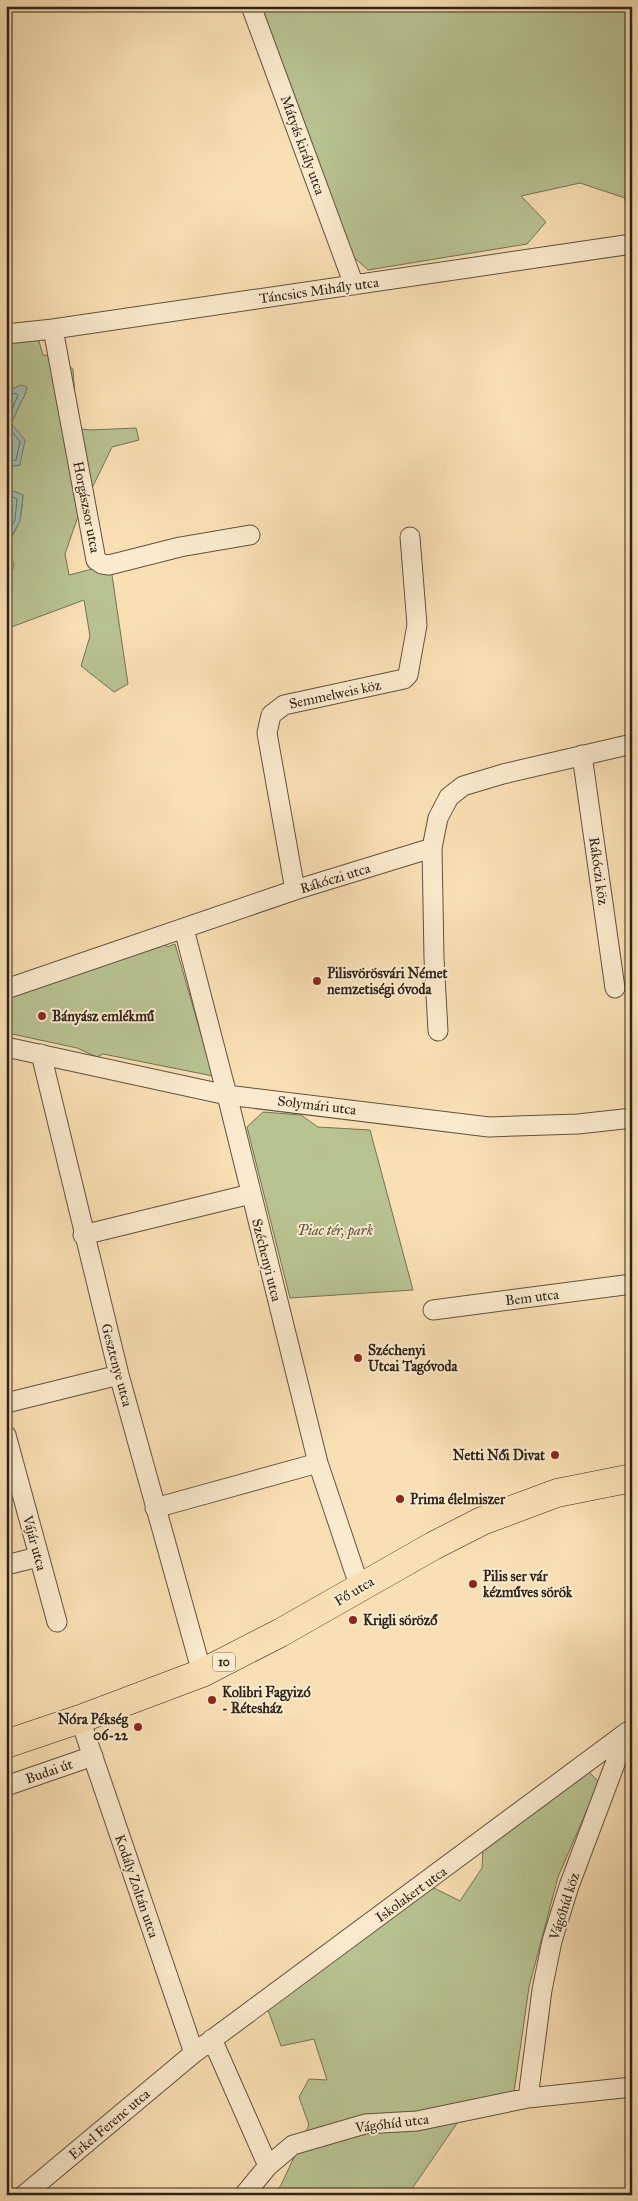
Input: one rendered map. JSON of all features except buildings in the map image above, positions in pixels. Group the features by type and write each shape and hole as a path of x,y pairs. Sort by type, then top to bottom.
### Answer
{"main road":[{"name":"Fő utca","path":"80,1719 202,1673 288,1629 433,1546 482,1521 558,1494 632,1478"},
{"name":"10","path":"6,1744 80,1719"}],"street":[{"name":"Mátyás király utca","path":"251,6 354,285"},
{"name":"Táncsics Mihály utca","path":"6,334 53,329 632,244"},
{"name":"Horgászsor utca","path":"53,329 96,560 102,564 109,565 180,547 250,535"},
{"name":"Semmelweis köz","path":"295,890 267,733 271,715 284,705 404,679 408,676 417,625 410,537"},
{"path":"438,1031 433,931 432,848 438,818 449,797 463,786 503,774 632,744"},
{"name":"Rákóczi köz","path":"582,755 616,988"},
{"name":"Rákóczi utca","path":"6,988 295,890 432,848"},
{"name":"Széchenyi utca","path":"184,929 318,1464 360,1588"},
{"name":"Solymári utca","path":"6,1046 227,1095 489,1127 578,1124 632,1118"},
{"name":"Gesztenye utca","path":"41,1054 83,1235 119,1375 202,1673"},
{"path":"83,1235 251,1194"},
{"name":"Bem utca","path":"433,1310 632,1284"},
{"path":"6,1403 119,1375"},
{"name":"Vájár utca","path":"6,1435 57,1622"},
{"path":"155,1508 318,1464"},
{"path":"6,1565 38,1556"},
{"name":"Kodály Zoltán utca","path":"80,1719 194,2053"},
{"name":"Iskolakert utca","path":"194,2053 629,1727"},
{"name":"Vágóhíd köz","path":"528,2098 541,1999 552,1941 569,1886 629,1727"},
{"name":"Budai út","path":"6,1786 93,1756"},
{"path":"212,2039 268,2166"},
{"name":"Erkel Ferenc utca","path":"24,2195 194,2053"},
{"name":"Vágóhíd utca","path":"244,2195 268,2166 293,2145 365,2124 416,2121 528,2098 632,2087"}],"green space":[{"path":"263,6 632,6 632,231 625,198 580,183 521,196 546,222 527,244 368,270 348,252 258,14"},
{"path":"6,329 38,338 43,355 52,356 73,369 75,397 57,402 65,427 90,430 136,428 139,440 112,447 77,519 65,554 69,575 96,568 112,575 128,684 114,692 81,666 90,636 84,600 6,629 6,574 13,569 14,564 8,552 8,547 20,519 23,495 6,488 6,467 20,465 11,423 26,392 21,385 6,392"},
{"path":"164,943 167,947 175,944 213,1076 103,1054 97,1057 77,1048 12,1034 6,1031 6,1001 15,992"},
{"name":"Piac tér, park","path":"263,1112 301,1115 318,1127 370,1130 413,1290 290,1298 247,1127"},
{"path":"589,1772 599,1782 558,1877 529,1987 512,2106 460,2119 409,2193 411,2195 273,2195 281,2185 309,2125 299,2097 309,2079 327,2080 314,2039 281,2046 267,2007 432,1887 460,1901 482,1868 483,1849"}],"water":[{"path":"21,385 27,387 26,392 11,423 25,440 20,465 6,467 6,392"},
{"path":"6,488 23,495 20,521 6,546"}],"place":[{"name":"Pilisvörösvári Német nemzetiségi óvoda","path":"317,981"},
{"name":"Bányász emlékmű","path":"42,1016"},
{"name":"Széchenyi Utcai Tagóvoda","path":"358,1358"},
{"name":"Netti Női Divat","path":"555,1455"},
{"name":"Prima élelmiszer","path":"400,1499"},
{"name":"Pilis ser vár kézműves sörök","path":"473,1584"},
{"name":"Krigli söröző","path":"353,1620"},
{"name":"Kolibri Fagyizó - Rétesház","path":"212,1700"},
{"name":"Nóra Pékség 06-22","path":"138,1727"}]}
